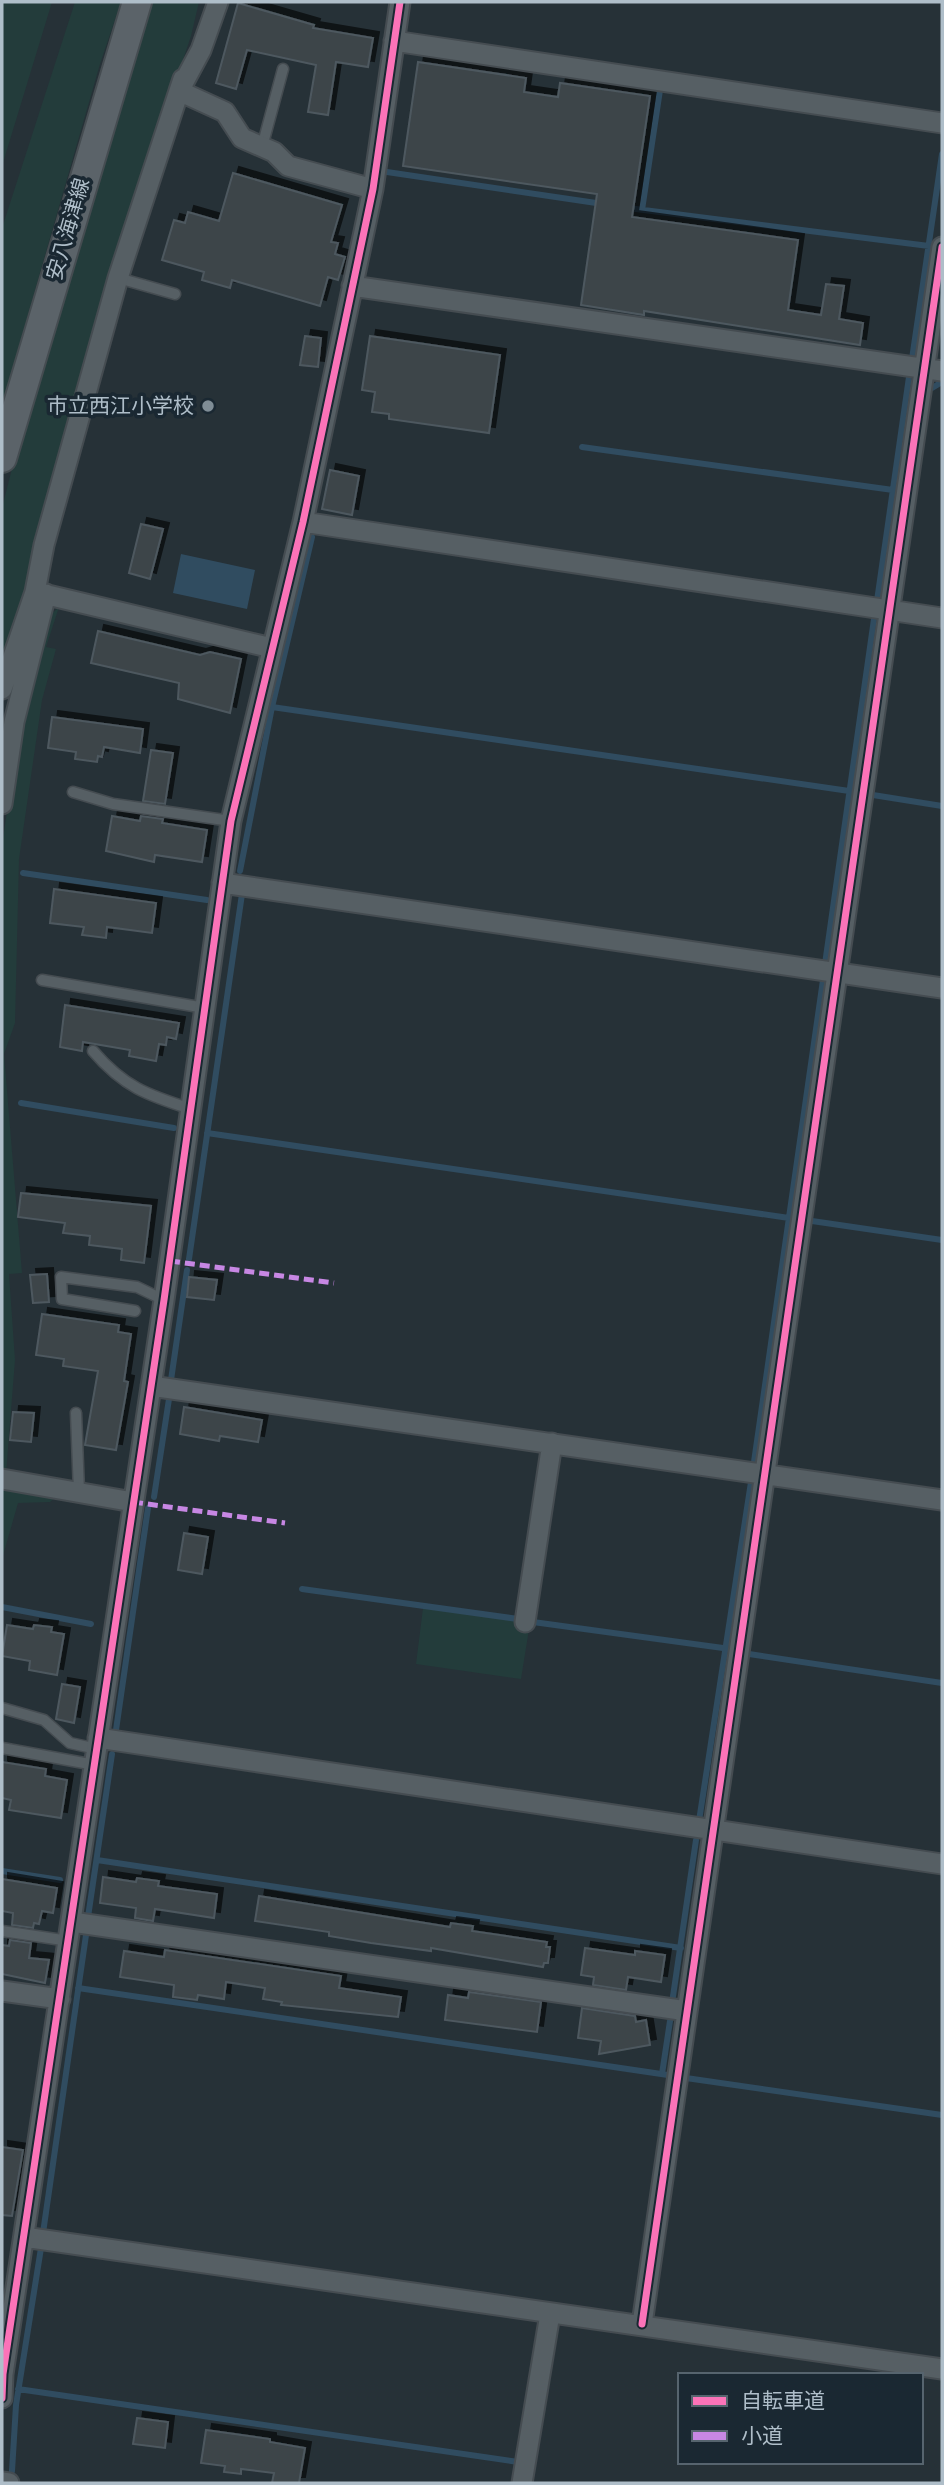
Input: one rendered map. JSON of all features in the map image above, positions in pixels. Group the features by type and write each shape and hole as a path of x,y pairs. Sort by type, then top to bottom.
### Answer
{"main road":[{"name":"安八海津線","path":"2,458 137,2"}],"street":[{"path":"2,804 14,722 40,593 44,545 118,278 179,91 204,2"},
{"path":"179,91 201,50 218,2"},
{"path":"2,2398 2,2374 71,1931 231,821 303,522 373,188 400,2"},
{"path":"394,41 942,123"},
{"path":"179,91 225,112 242,138 274,152 288,166 373,188"},
{"path":"642,2325 891,611 934,370 942,247"},
{"path":"352,286 934,370"},
{"path":"303,522 942,618"},
{"path":"40,593 272,648"},
{"path":"2,689 40,593"},
{"path":"222,883 942,988"},
{"path":"151,1386 942,1500"},
{"path":"525,1622 552,1443"},
{"path":"2,1479 133,1502"},
{"path":"97,1751 942,1864"},
{"path":"71,1931 687,2011"},
{"path":"2,1991 60,1999"},
{"path":"24,2237 942,2369"},
{"path":"522,2483 551,2314"},
{"path":"2,2482 9,2483"}],"lane":[{"path":"262,147 283,69"},
{"path":"118,278 175,294"},
{"path":"72,792 113,803 231,821"},
{"path":"43,980 205,1008"},
{"path":"93,1051 114,1076 150,1096 191,1109"},
{"path":"135,1311 62,1300 61,1277 137,1287 164,1300"},
{"path":"76,1413 79,1492"},
{"path":"2,1708 44,1720 70,1743 97,1751"},
{"path":"2,1748 97,1751"},
{"path":"2,1931 71,1931"}],"green space":[{"path":"2,2 52,2 2,166"},
{"path":"75,2 121,2 100,64 2,405 2,228"},
{"path":"152,2 199,2 191,36 112,272 29,592 2,672 2,508 40,358"},
{"path":"59,607 46,647 56,649 42,700 19,859 15,1023 4,1054 22,1273 9,1274 15,1360 6,1474 2,1474 2,845 20,725 48,617"},
{"path":"2,1486 58,1495 50,1502 18,1503 2,1559"},
{"path":"423,1608 530,1623 521,1679 416,1664"}],"water":[{"path":"181,554 255,570 247,609 173,593"}],"building":[{"path":"238,3 314,25 313,28 373,38 368,67 336,62 328,115 308,112 316,65 247,50 236,89 216,83"},
{"path":"418,62 526,78 524,92 558,97 560,83 650,96 632,217 798,240 788,310 821,315 826,284 844,286 839,319 863,323 860,345 644,311 644,315 581,305 597,194 403,166"},
{"path":"233,173 342,205 331,242 338,243 335,254 345,257 338,280 328,277 320,306 232,280 230,288 202,280 204,272 162,260 174,220 185,223 188,212 219,221"},
{"path":"305,336 321,338 318,367 300,365"},
{"path":"370,336 500,355 489,433 389,419 389,414 372,412 375,392 362,390"},
{"path":"330,470 359,476 352,515 322,509"},
{"path":"141,524 163,529 150,579 129,573"},
{"path":"98,631 200,655 210,652 241,659 230,713 178,699 179,683 91,663"},
{"path":"52,717 143,729 140,753 104,747 102,757 98,756 97,762 75,759 76,752 48,748"},
{"path":"151,750 173,753 165,804 143,801"},
{"path":"112,816 140,821 141,816 163,819 162,823 207,830 202,862 155,855 154,862 106,851"},
{"path":"54,889 156,903 152,933 107,927 106,938 82,935 84,927 50,923"},
{"path":"65,1005 179,1023 176,1039 167,1037 166,1045 159,1044 156,1061 129,1056 130,1050 83,1042 82,1051 60,1047"},
{"path":"21,1193 151,1206 144,1263 121,1260 122,1249 89,1245 90,1236 63,1233 65,1223 18,1217"},
{"path":"47,1274 49,1302 33,1303 30,1275"},
{"path":"189,1277 217,1280 214,1300 187,1297"},
{"path":"42,1314 119,1325 118,1332 131,1334 124,1381 128,1382 116,1450 85,1445 98,1371 63,1366 64,1359 36,1355"},
{"path":"184,1407 262,1420 258,1442 220,1436 219,1441 180,1434"},
{"path":"13,1412 34,1413 31,1442 10,1440"},
{"path":"184,1533 208,1537 202,1574 178,1570"},
{"path":"7,1625 33,1629 34,1625 52,1627 51,1632 64,1634 57,1675 29,1670 30,1661 2,1656"},
{"path":"62,1684 80,1687 74,1723 56,1719"},
{"path":"2,1762 46,1769 45,1776 67,1780 61,1818 9,1810 11,1800 2,1798"},
{"path":"103,1877 136,1882 137,1878 159,1881 158,1886 217,1894 214,1918 155,1909 153,1921 135,1918 136,1908 100,1903"},
{"path":"2,1879 57,1888 53,1913 42,1911 39,1924 34,1923 33,1928 12,1925 13,1913 2,1911"},
{"path":"259,1896 450,1927 451,1923 473,1926 472,1931 547,1942 546,1947 550,1947 548,1963 544,1963 543,1967 431,1948 431,1951 371,1943 329,1936 329,1932 255,1921"},
{"path":"10,1940 31,1943 29,1958 49,1960 45,1983 2,1974 2,1945 9,1946"},
{"path":"585,1948 635,1955 635,1951 665,1955 661,1982 628,1977 626,1990 593,1985 594,1977 581,1975"},
{"path":"165,1950 341,1976 339,1988 401,1997 398,2017 281,2005 282,2002 263,1999 265,1988 226,1982 224,1999 198,1995 197,2000 173,1997 174,1985 120,1977 124,1951 164,1957"},
{"path":"469,1992 541,2002 537,2032 445,2020 448,1995 468,1998"},
{"path":"582,2008 635,2016 636,2022 646,2020 650,2045 599,2054 601,2041 578,2038"},
{"path":"2,2147 23,2150 12,2216 2,2215"},
{"path":"137,2418 168,2422 165,2448 133,2444"},
{"path":"206,2430 270,2439 270,2442 305,2448 299,2483 272,2483 274,2473 241,2469 241,2474 224,2472 225,2466 201,2463"}],"waterway":[{"path":"642,210 660,90"},
{"path":"912,359 942,154"},
{"path":"387,172 603,204"},
{"path":"628,208 929,246"},
{"path":"877,601 909,377"},
{"path":"932,388 942,382"},
{"path":"582,447 893,490"},
{"path":"240,871 272,707 312,537"},
{"path":"825,964 874,619"},
{"path":"272,707 856,792"},
{"path":"873,795 942,806"},
{"path":"23,873 207,900"},
{"path":"189,1259 242,894"},
{"path":"754,1462 823,980"},
{"path":"21,1103 174,1128"},
{"path":"207,1133 789,1218"},
{"path":"812,1221 942,1240"},
{"path":"171,1380 187,1270"},
{"path":"154,1497 169,1399"},
{"path":"699,1821 751,1482"},
{"path":"115,1737 148,1508"},
{"path":"302,1589 518,1619"},
{"path":"2,1607 91,1624"},
{"path":"533,1622 723,1648"},
{"path":"749,1654 942,1683"},
{"path":"88,1917 112,1754"},
{"path":"672,2003 696,1840"},
{"path":"97,1860 681,1948"},
{"path":"2,1871 60,1880"},
{"path":"43,2233 86,1935"},
{"path":"78,1988 668,2075"},
{"path":"662,2074 670,2021"},
{"path":"686,2078 942,2115"},
{"path":"12,2471 16,2405 41,2248"},
{"path":"18,2389 518,2462"}],"marked path":[{"path":"170,1261 334,1283"},
{"path":"133,1502 285,1523"}],"cycle path":[{"path":"2,2398 3,2374 164,1300 231,821 303,522 373,189 400,2"},
{"path":"642,2324 942,247"}],"place":[{"name":"市立西江小学校","path":"208,406"}]}
